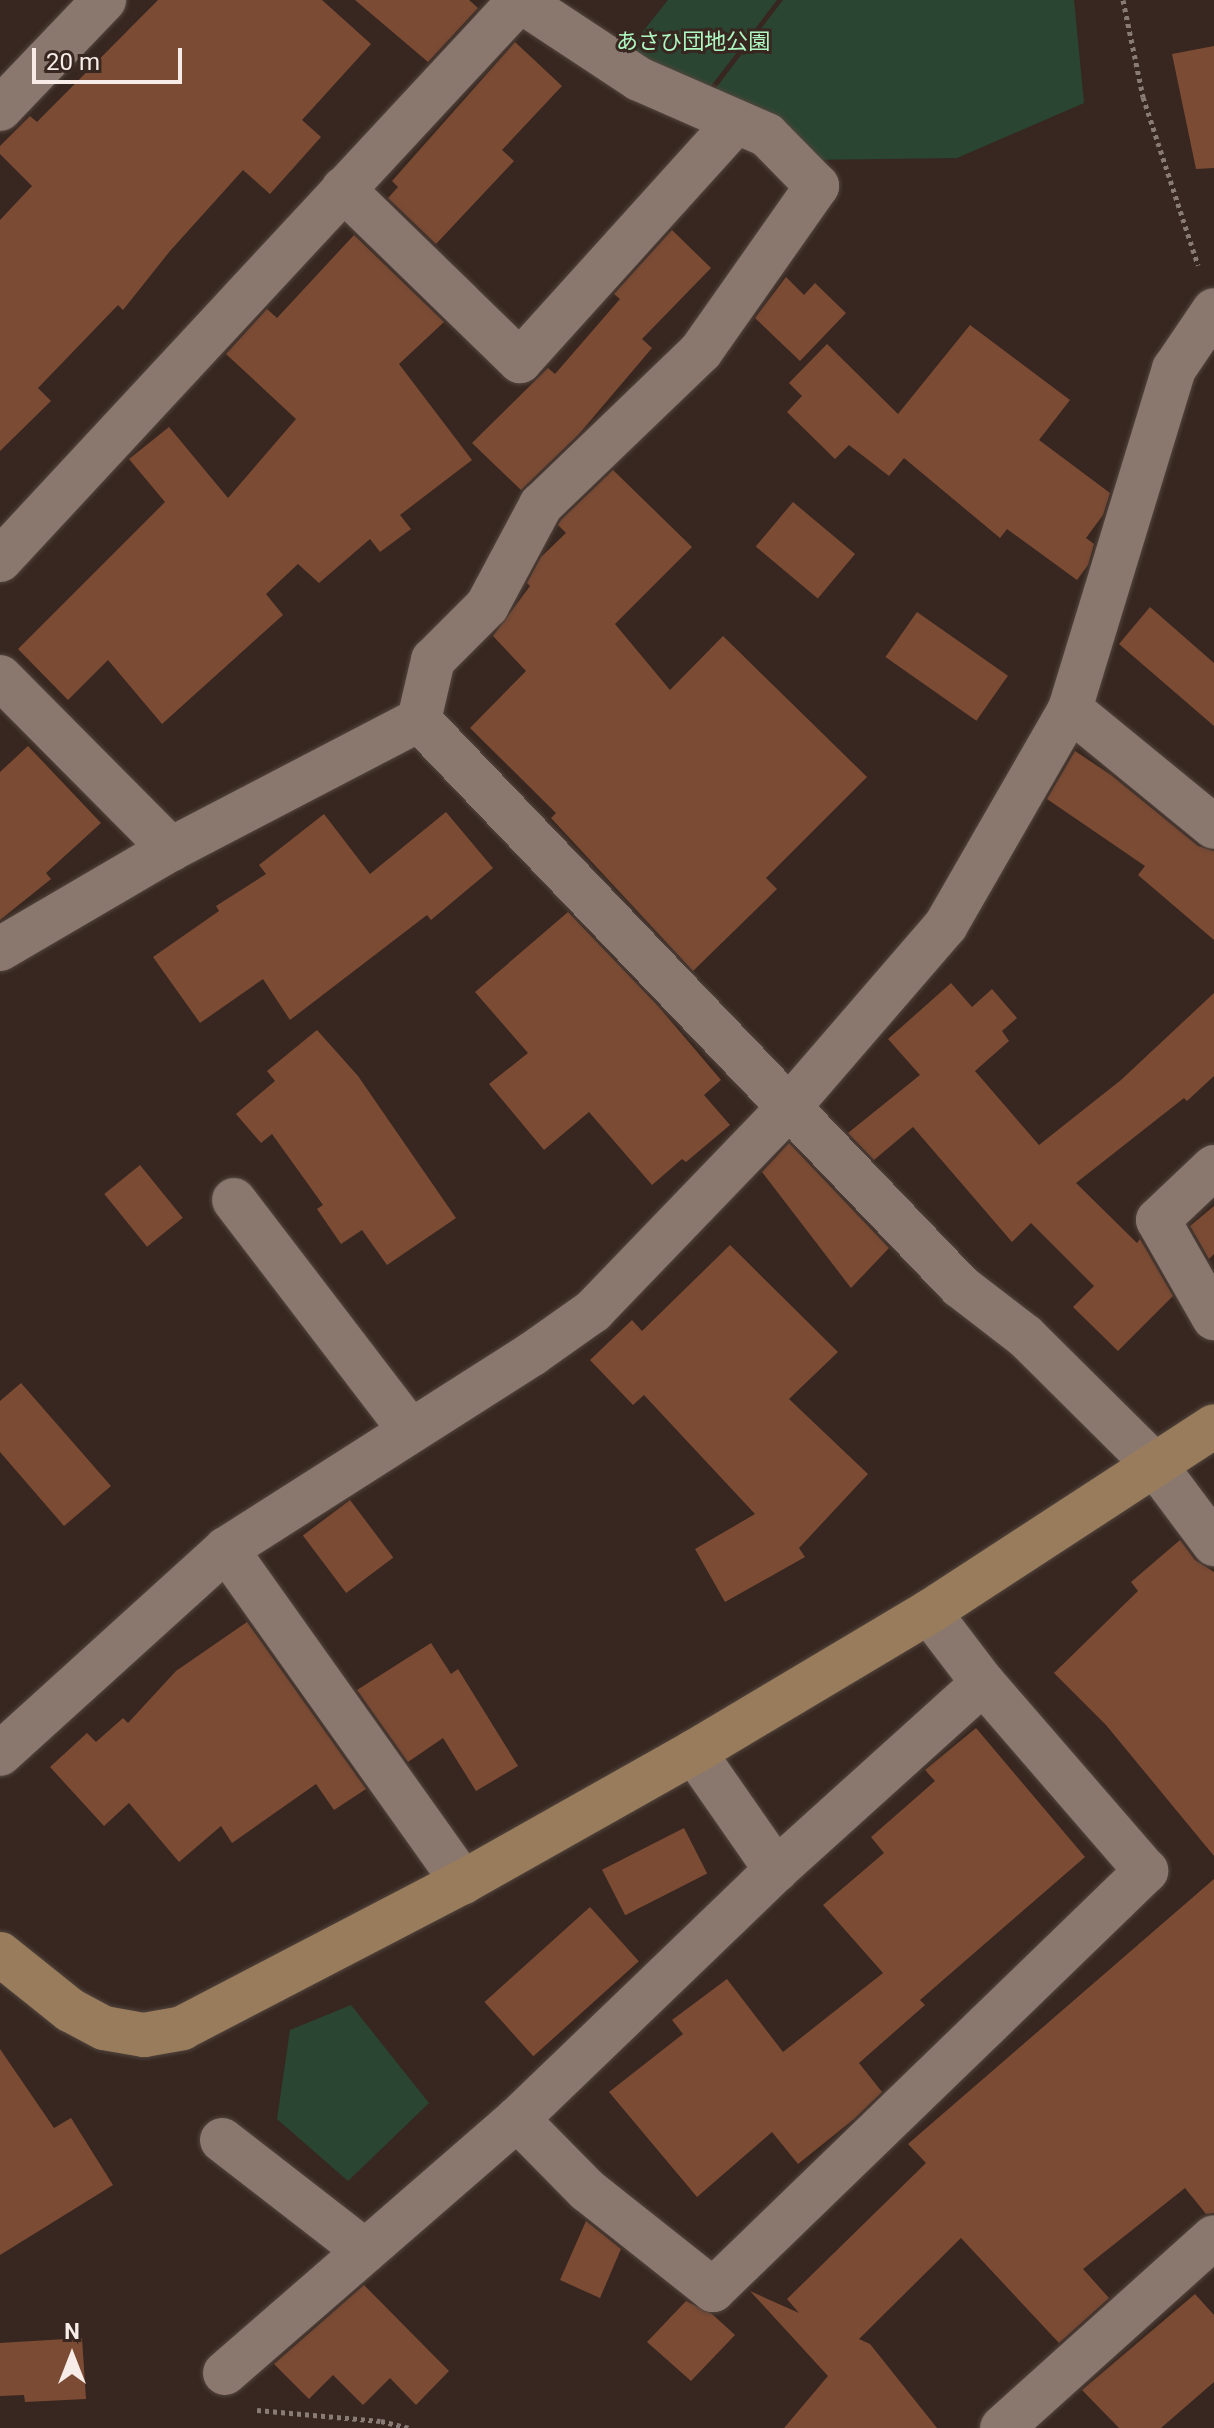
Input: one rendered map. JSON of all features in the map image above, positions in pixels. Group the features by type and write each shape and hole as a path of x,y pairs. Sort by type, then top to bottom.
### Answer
{"street":[{"path":"0,109 104,0"},
{"path":"0,560 520,0 639,79 767,135 817,186 701,351 541,505 487,606 433,660 419,720 171,849 0,949"},
{"path":"343,189 520,361 736,122"},
{"path":"0,1754 226,1549 593,1311 789,1107 946,925 1070,709 1174,369 1213,311"},
{"path":"0,677 171,849"},
{"path":"1070,709 1214,827"},
{"path":"419,720 960,1286 1025,1336 1155,1465 1214,1544"},
{"path":"1214,1167 1158,1220 1214,1318"},
{"path":"234,1200 410,1430"},
{"path":"0,1954 70,2010 104,2028 144,2035 182,2028 463,1882 694,1752 929,1612 1214,1426"},
{"path":"226,1549 463,1882"},
{"path":"517,2119 587,2190 713,2290 1146,1871 983,1683 929,1612"},
{"path":"225,2373 517,2119 776,1870 983,1683"},
{"path":"694,1752 776,1870"},
{"path":"222,2140 365,2251"},
{"path":"1002,2428 1214,2237"}],"path":[{"path":"1123,0 1143,97 1213,311"},
{"path":"225,2373 227,2408 381,2421 409,2428"}],"green space":[{"name":"あさひ団地公園","path":"668,0 777,0 704,95 625,54"},
{"path":"783,0 1074,0 1084,103 957,158 805,160 713,92"},
{"path":"351,2005 429,2103 348,2181 277,2119 290,2030"}],"building":[{"path":"158,0 322,0 371,44 302,120 321,137 270,194 243,170 170,251 123,310 118,305 38,388 51,401 0,451 0,220 32,186 0,154 0,146 30,116 37,122"},
{"path":"355,0 469,0 478,8 428,62"},
{"path":"515,42 562,86 502,150 514,161 436,244 388,198 398,187 392,181"},
{"path":"1214,46 1214,168 1196,169 1172,54"},
{"path":"672,230 711,268 642,339 652,348 579,434 521,490 472,443 548,368 555,374 620,299 614,294"},
{"path":"354,235 444,322 399,364 472,460 400,515 411,529 380,552 370,539 319,583 298,564 266,594 283,615 162,724 108,660 68,700 18,649 165,502 129,459 169,427 228,498 296,419 226,354 267,309 277,318"},
{"path":"786,277 804,295 815,283 846,313 800,361 755,318"},
{"path":"970,325 1070,400 1039,440 1110,493 1103,515 1086,538 1094,544 1088,565 1077,580 1007,529 1000,538 904,458 889,476 849,445 835,459 787,412 802,396 789,383 827,344 898,414"},
{"path":"613,470 692,547 615,624 670,690 723,636 867,777 766,878 777,889 693,971 551,818 556,813 470,728 526,671 493,636 530,586 527,583 541,557 566,533 558,525 561,520"},
{"path":"793,502 855,554 818,598 756,546"},
{"path":"1150,607 1214,663 1214,726 1119,644"},
{"path":"917,612 1008,676 976,721 885,657"},
{"path":"28,746 101,823 46,873 51,879 0,920 0,772"},
{"path":"1075,751 1111,775 1198,846 1214,851 1214,940 1138,875 1145,866 1047,799"},
{"path":"446,812 493,868 431,920 427,915 290,1020 263,979 200,1023 153,957 219,911 216,906 266,874 259,865 324,814 370,874"},
{"path":"568,912 658,1006 721,1080 704,1095 730,1125 686,1162 682,1159 652,1185 589,1112 544,1150 489,1084 528,1053 475,992"},
{"path":"951,983 972,1007 992,989 1017,1018 1002,1031 1009,1041 975,1071 1039,1145 1121,1080 1214,993 1214,1076 1187,1101 1184,1098 1076,1183 1137,1243 1140,1239 1173,1296 1118,1351 1073,1307 1094,1286 1031,1223 1012,1242 913,1127 874,1160 848,1133 920,1075 888,1039"},
{"path":"317,1030 358,1076 456,1218 387,1265 362,1230 341,1244 317,1209 323,1205 272,1134 261,1143 236,1114 275,1081 267,1071"},
{"path":"789,1143 889,1248 851,1288 762,1172"},
{"path":"140,1165 183,1218 147,1247 104,1194"},
{"path":"1214,1206 1214,1254 1209,1259 1190,1226"},
{"path":"730,1245 838,1352 789,1399 868,1474 799,1548 805,1557 725,1602 695,1549 755,1514 644,1395 633,1405 590,1360 632,1320 642,1331"},
{"path":"21,1383 111,1486 64,1526 0,1452 0,1401"},
{"path":"350,1500 393,1558 346,1593 303,1536"},
{"path":"1180,1540 1195,1560 1214,1572 1214,1856 1106,1725 1054,1673 1138,1591 1131,1582"},
{"path":"247,1622 366,1789 334,1810 316,1784 232,1843 221,1826 179,1862 129,1803 104,1826 50,1767 87,1733 96,1742 123,1718 128,1723 176,1671"},
{"path":"431,1643 451,1674 458,1669 518,1766 476,1791 443,1738 408,1762 357,1690"},
{"path":"976,1728 1085,1857 920,2000 925,2005 859,2063 882,2092 854,2119 798,2164 772,2132 697,2197 609,2092 683,2034 672,2020 727,1979 783,2052 883,1973 823,1905 884,1853 871,1837 935,1781 925,1770"},
{"path":"684,1828 707,1873 625,1915 602,1870"},
{"path":"1214,1879 1214,2213 1206,2214 1185,2188 1083,2269 1109,2298 1059,2343 961,2238 859,2339 870,2344 937,2428 784,2428 828,2376 750,2291 799,2313 787,2299 926,2163 908,2144"},
{"path":"590,1907 639,1961 533,2056 484,2002"},
{"path":"0,2049 54,2128 71,2118 113,2185 0,2255"},
{"path":"586,2221 621,2249 600,2298 560,2280"},
{"path":"364,2285 449,2371 416,2405 390,2378 363,2405 333,2375 309,2399 274,2364"},
{"path":"1195,2294 1214,2315 1214,2382 1161,2428 1119,2428 1082,2390"},
{"path":"686,2301 712,2314 735,2335 691,2381 647,2342"},
{"path":"82,2338 86,2399 25,2402 24,2395 0,2396 0,2343"}]}
